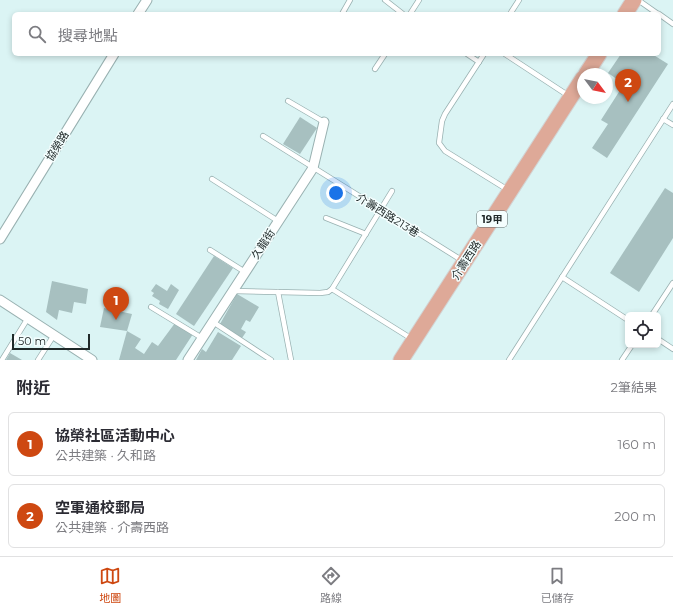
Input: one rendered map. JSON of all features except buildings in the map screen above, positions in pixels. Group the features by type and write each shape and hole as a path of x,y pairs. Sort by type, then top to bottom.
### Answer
{"main road":[{"path":"625,12 634,0"},
{"path":"590,68 598,56"},
{"name":"介壽西路","path":"401,360 577,88"}],"street":[{"path":"139,12 147,0"},
{"name":"協榮路","path":"0,239 113,56"},
{"name":"久龍街","path":"188,360 313,168 318,154 324,122"},
{"path":"0,300 92,360"}],"lane":[{"path":"343,12 350,0"},
{"path":"385,0 400,12"},
{"path":"411,12 419,0"},
{"path":"511,12 519,0"},
{"path":"638,0 656,12"},
{"path":"661,15 673,24"},
{"path":"375,69 384,56"},
{"path":"469,56 479,62"},
{"path":"483,56 445,114 442,121 439,143 445,151 510,191"},
{"path":"508,56 571,97"},
{"path":"288,101 324,122"},
{"path":"509,360 673,104"},
{"path":"664,119 673,125"},
{"name":"介壽西路213巷","path":"262,136 464,262"},
{"path":"212,179 278,221"},
{"path":"233,291 328,292 332,289 392,192"},
{"path":"326,218 366,234"},
{"path":"210,250 245,272"},
{"path":"562,277 625,318"},
{"path":"654,312 673,283"},
{"path":"332,289 414,340"},
{"path":"278,292 291,360"},
{"path":"151,307 202,338"},
{"path":"2,360 28,318"},
{"path":"212,322 271,360"},
{"path":"38,360 54,335"},
{"path":"661,341 673,349"},
{"path":"622,360 630,348"}],"place":[{"name":"空軍通校郵局","path":"628,102"},
{"name":"協榮社區活動中心","path":"116,320"}]}
